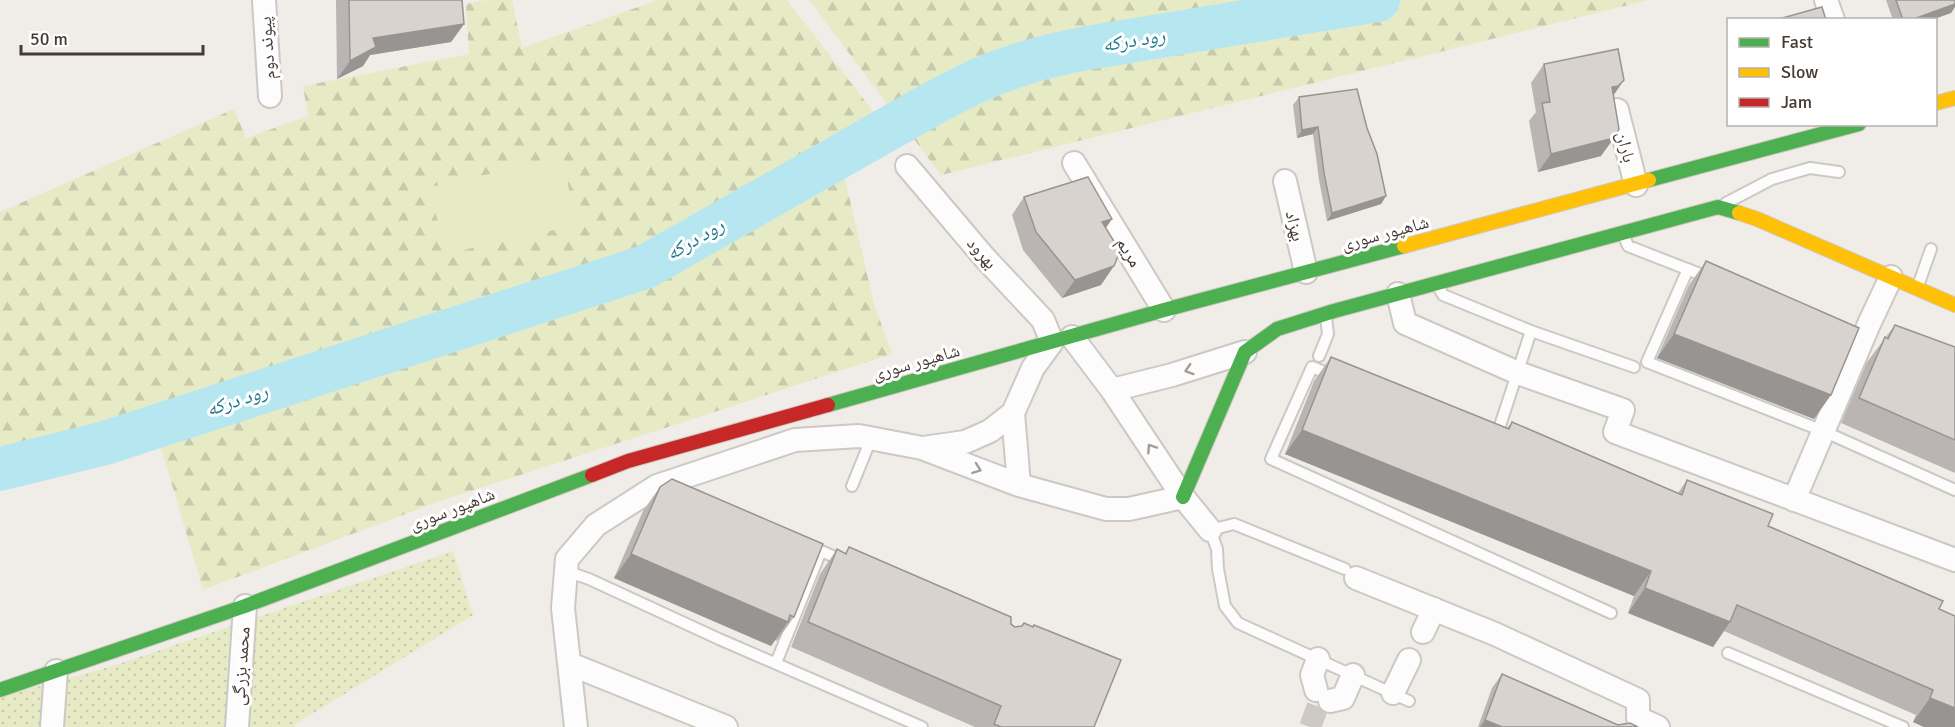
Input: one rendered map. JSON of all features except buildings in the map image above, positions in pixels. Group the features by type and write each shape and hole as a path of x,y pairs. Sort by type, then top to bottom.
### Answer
{"street":[{"name":"پیوند دوم","path":"264,0 270,96"},
{"path":"1826,0 1832,18"},
{"path":"1937,102 1955,98"},
{"name":"باران","path":"1617,110 1636,185"},
{"name":"شاهپور سوری","path":"0,690 245,606 628,462 1164,310 1852,126"},
{"name":"مریم","path":"1074,163 1164,310"},
{"name":"بهرود","path":"907,166 984,257 1112,390 1183,497 1210,530"},
{"name":"بهزاد","path":"1285,181 1306,272"},
{"path":"1112,390 1172,375 1245,352 1277,329 1326,313 1718,207 1757,219 1955,305"},
{"path":"1794,500 1891,278"},
{"path":"1398,294 1405,323 1518,373 1623,410 1615,432 1955,561"},
{"path":"922,448 966,442 990,431 1013,413 1034,368 1062,340"},
{"path":"576,727 563,608 567,559 596,525 657,486 795,440 859,436 922,448 1019,484 1106,509 1129,509 1183,497 1245,352"},
{"path":"1013,413 1019,484"},
{"path":"1351,574 1495,634 1638,700 1638,717 1659,727"},
{"name":"محمد بزرگی","path":"237,727 245,606"},
{"path":"1423,632 1434,609"},
{"path":"1318,659 1312,675 1323,695 1343,698 1353,675"},
{"path":"1401,697 1409,660"},
{"path":"570,664 726,727"},
{"path":"52,727 56,671"}],"lane":[{"path":"1718,207 1772,179 1810,168 1839,172"},
{"path":"1623,233 1628,246 1722,283"},
{"path":"1917,289 1931,249"},
{"path":"1688,269 1647,362 1823,431 1955,490"},
{"path":"1437,283 1443,295 1531,331 1634,367"},
{"path":"1319,356 1328,334 1326,313"},
{"path":"1486,434 1497,439 1531,331"},
{"path":"1855,333 1877,341"},
{"path":"1345,380 1312,367 1271,459 1611,613"},
{"path":"852,486 871,439"},
{"path":"1351,574 1234,524 1210,530 1218,549 1218,569 1225,606 1238,623 1401,697"},
{"path":"776,663 821,551 854,565"},
{"path":"566,571 589,579 922,727"},
{"path":"1728,653 1900,726"}],"green space":[{"path":"486,0 512,0 522,48 658,0 787,0 896,141 844,175 874,304 892,354 440,501 203,590 161,447 147,412 0,450 0,212 234,109 246,138 308,116 303,86 469,54 466,4"},
{"path":"809,0 1649,0 941,175"},
{"path":"562,158 577,225 445,254 430,187"},
{"path":"453,551 473,615 294,727 0,727 0,697 113,666"}],"waterway":[{"name":"رود درکه","path":"0,469 105,443 645,267 930,105 979,80 1019,65 1087,48 1378,0"}],"tunnel":[{"path":"1310,727 1319,703 1316,690"}],"traffic: fast":[{"path":"1649,180 1852,126"},
{"path":"1183,497 1245,352 1277,329 1334,311 1718,207 1739,213"},
{"path":"828,405 1164,310 1404,246"},
{"path":"0,690 245,606 592,475"}],"traffic: slow":[{"path":"1937,103 1955,98"},
{"path":"1404,246 1649,180"},
{"path":"1739,213 1955,305"}],"traffic: jam":[{"path":"592,475 628,461 828,405"}]}
